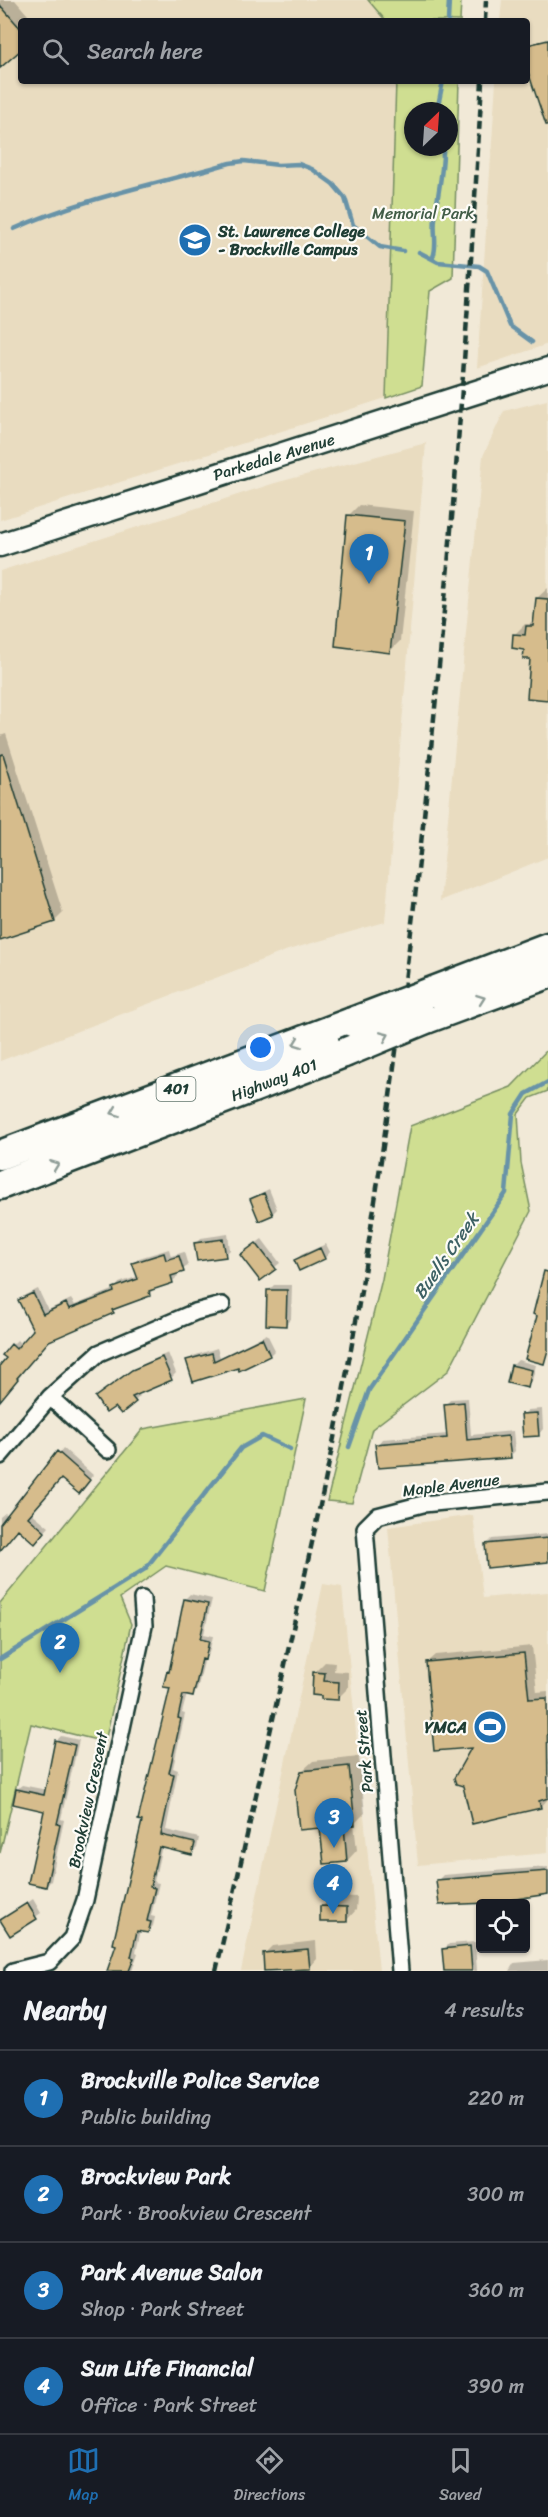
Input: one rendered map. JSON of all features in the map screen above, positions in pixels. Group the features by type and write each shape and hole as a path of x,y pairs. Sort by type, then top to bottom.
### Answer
{"highway":[{"name":"Highway 401","path":"0,1185 344,1053 427,1006 548,946"},
{"name":"Highway 401","path":"0,1155 352,1022 427,1006 548,974"}],"main road":[{"name":"Parkedale Avenue","path":"0,545 548,369"}],"street":[{"path":"0,1456 50,1397 99,1353 195,1312 222,1305"},
{"path":"50,1397 108,1450"},
{"name":"Maple Avenue","path":"364,1528 377,1516 423,1504 548,1492"},
{"name":"Park Street","path":"364,1528 400,1971"},
{"name":"Brookview Crescent","path":"13,1971 49,1962 72,1938 85,1900 144,1626 142,1599"}],"shaded area":[{"name":"St. Lawrence College - Brockville Campus","path":"0,0 368,0 383,18 18,18 18,84 396,84 386,398 0,520"},
{"path":"502,0 548,0 548,344 477,368 496,84 530,84 530,18 500,18"},
{"path":"547,400 548,857 440,901 483,456 504,411"},
{"path":"426,443 385,922 288,950 0,1061 0,571 275,483"},
{"path":"473,1515 483,1598 548,1592 548,1853 418,1865 388,1527"},
{"path":"323,1584 342,1587 379,1971 241,1971"}],"green space":[{"path":"368,0 461,0 460,18 383,18"},
{"name":"Memorial Park","path":"396,84 459,84 458,114 458,102 404,102 404,156 457,156 453,278 430,291 422,386 386,398"},
{"path":"548,1049 548,1091 530,1098 518,1114 521,1163 531,1211 448,1371 372,1429 352,1503 327,1501 382,1279 410,1126 511,1087"},
{"path":"306,1399 265,1591 166,1566 120,1598 131,1624 105,1742 31,1724 0,1853 0,1603 143,1429"}],"building":[{"path":"0,5 18,26 18,53 0,68"},
{"path":"548,40 548,125 546,125 530,78 530,44"},
{"path":"347,515 405,521 390,653 335,646"},
{"path":"536,598 548,599 548,700 527,698 530,659 523,659 524,650 512,648 513,634 525,635 526,626 533,626"},
{"path":"3,754 55,922 0,940 0,755"},
{"path":"264,1193 273,1215 259,1221 250,1199"},
{"path":"223,1239 226,1257 197,1261 194,1243"},
{"path":"256,1243 276,1269 260,1281 240,1255"},
{"path":"320,1248 325,1259 299,1271 294,1260"},
{"path":"164,1253 166,1260 179,1256 184,1272 171,1276 173,1283 149,1291 150,1296 112,1310 114,1313 49,1341 0,1401 0,1365 6,1358 2,1355 11,1344 16,1349 33,1330 18,1300 33,1293 43,1314 66,1303 69,1309 114,1292 113,1288 138,1279 132,1263"},
{"path":"544,1271 548,1272 548,1350 544,1364 525,1359 537,1316 533,1314"},
{"path":"267,1290 287,1290 286,1326 266,1325"},
{"path":"262,1338 270,1356 239,1371 238,1368 193,1382 186,1360 212,1353 214,1361"},
{"path":"162,1357 172,1380 132,1397 136,1402 121,1414 115,1407 106,1413 95,1397 132,1370"},
{"path":"511,1365 532,1370 528,1388 507,1383"},
{"path":"464,1402 467,1440 508,1436 511,1458 378,1468 375,1444 447,1438 444,1404"},
{"path":"537,1413 539,1436 523,1437 521,1414"},
{"path":"57,1451 90,1480 79,1494 61,1479 28,1517 45,1532 35,1544 18,1529 0,1551 0,1524"},
{"path":"548,1538 548,1562 487,1568 485,1544"},
{"path":"184,1599 208,1604 200,1639 209,1641 193,1697 183,1695 178,1718 181,1719 169,1773 174,1774 161,1835 195,1843 192,1855 159,1847 150,1887 155,1888 147,1921 151,1922 148,1933 137,1931 131,1957 134,1958 129,1971 107,1971 116,1945 113,1944 142,1821 138,1820 170,1688 163,1687 167,1671 169,1672"},
{"name":"YMCA","path":"524,1653 529,1699 547,1698 548,1798 539,1801 541,1808 472,1824 463,1786 456,1784 454,1778 471,1748 434,1751 426,1662"},
{"path":"313,1672 325,1673 324,1681 339,1682 338,1700 321,1699 321,1696 312,1695"},
{"path":"55,1740 75,1745 57,1824 60,1825 46,1887 28,1883 44,1811 13,1804 16,1789 44,1795"},
{"path":"349,1766 355,1825 344,1826 347,1862 324,1864 320,1828 299,1830 295,1790 301,1771"},
{"path":"548,1871 548,1894 515,1899 476,1899 476,1904 439,1905 436,1880"},
{"path":"27,1903 37,1919 10,1936 0,1920"},
{"path":"320,1906 347,1907 347,1922 320,1922"},
{"path":"470,1946 472,1971 444,1971 442,1949"},
{"path":"308,1949 310,1969 264,1971 263,1953"}],"waterway":[{"name":"Buells Creek","path":"448,18 449,0"},
{"name":"Buells Creek","path":"439,102 442,84"},
{"name":"Buells Creek","path":"433,257 442,156"},
{"path":"14,229 93,200 230,163 244,161 278,165 299,164 312,169 333,184 345,198 353,225 380,247 403,251"},
{"name":"Buells Creek","path":"419,252 438,262 479,266 487,271 510,326 532,342"},
{"name":"Buells Creek","path":"349,1447 369,1390 506,1193 513,1114 526,1094 548,1082"},
{"name":"Buells Creek","path":"0,1659 145,1569 241,1448 262,1436 290,1449"}],"railway":[{"path":"485,18 486,0"},
{"path":"216,1971 331,1450 358,1312 387,1119 406,971 438,675 463,378 482,84"}],"place":[{"name":"St. Lawrence College - Brockville Campus","path":"195,240"},
{"name":"Brockville Police Service","path":"369,584"},
{"name":"Brockview Park","path":"60,1673"},
{"name":"YMCA","path":"490,1727"},
{"name":"Park Avenue Salon","path":"334,1848"},
{"name":"Sun Life Financial","path":"333,1914"}]}
